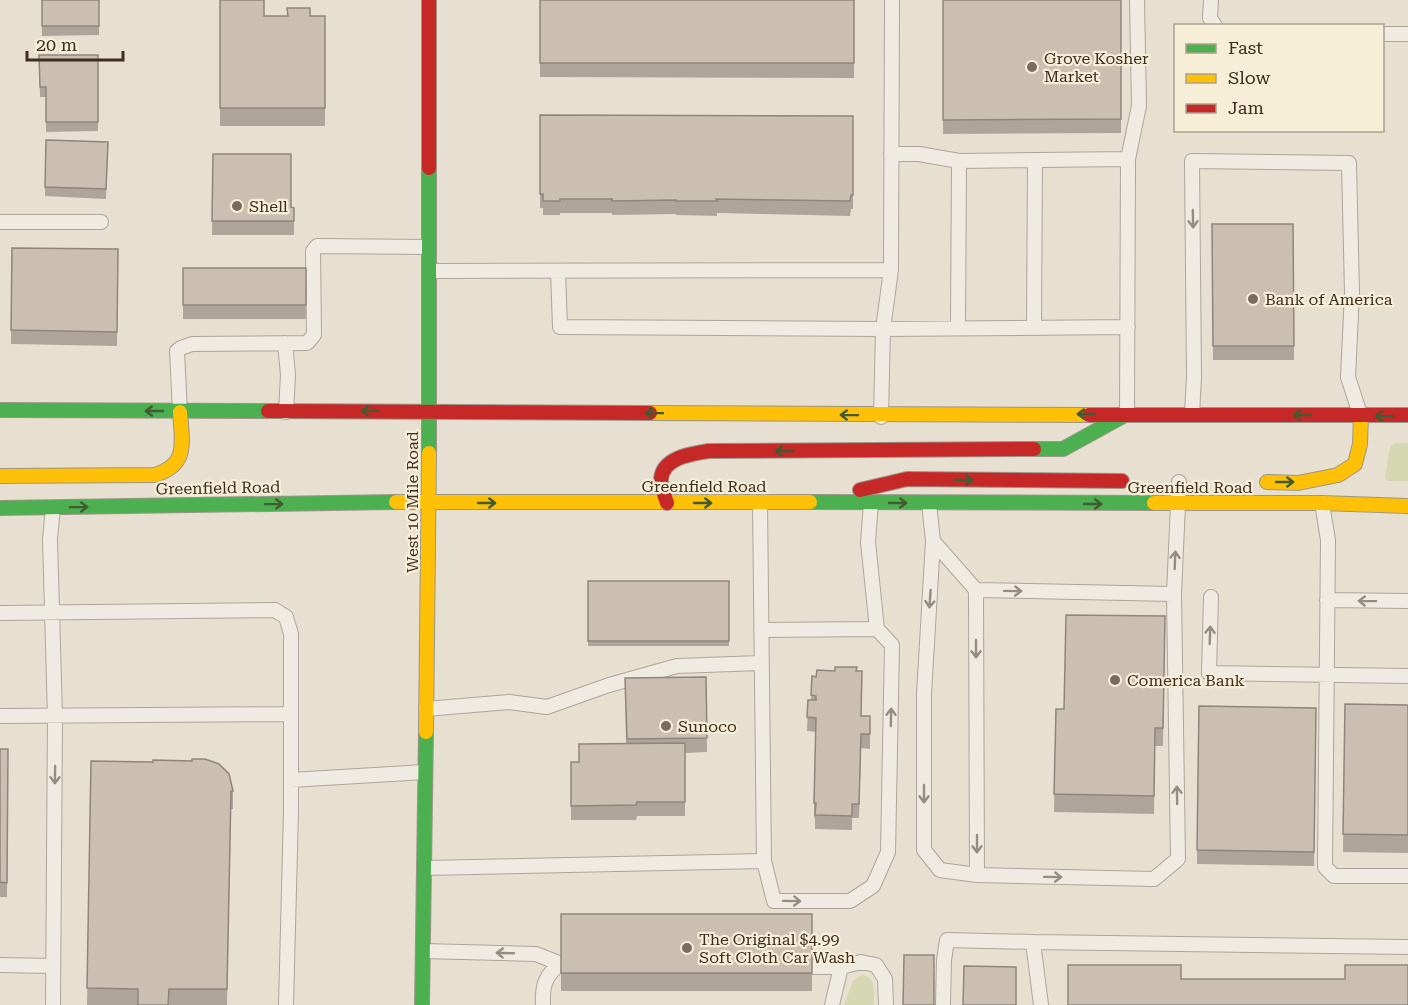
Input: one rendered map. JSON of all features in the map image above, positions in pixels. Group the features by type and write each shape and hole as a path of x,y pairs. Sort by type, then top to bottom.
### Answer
{"main road":[{"name":"West 10 Mile Road","path":"422,1005 429,503 429,0"},
{"path":"0,410 429,411 880,433 1063,449 1127,414"},
{"path":"0,476 154,475 164,473 178,463 182,450 180,412"},
{"path":"667,503 661,479 667,465 684,456 709,451 880,433 1127,414 1408,416"},
{"path":"1250,482 1298,483 1338,475 1355,464 1360,444 1361,416"},
{"path":"803,503 907,479 1132,481"},
{"name":"Greenfield Road","path":"0,508 349,502 1322,503 1408,506"}],"lane":[{"path":"880,433 883,329 891,270 892,0"},
{"path":"1127,414 1128,159 1139,106 1137,0"},
{"path":"1210,0 1210,18 1214,24"},
{"path":"1384,34 1408,34"},
{"path":"891,154 918,154 959,161 1128,159"},
{"path":"1034,328 1035,160"},
{"path":"1192,414 1194,365 1192,160 1349,163 1352,293 1348,377 1361,416"},
{"path":"958,328 959,161"},
{"path":"0,222 101,222"},
{"path":"180,412 177,351 181,348 192,344 306,343 311,340 314,335 314,251 317,246 429,247"},
{"path":"430,271 891,270"},
{"path":"558,271 560,327 883,329 1128,327"},
{"path":"285,343 288,375 285,412"},
{"path":"931,480 929,503 933,541 924,694 924,850 940,870 977,875 1154,879 1178,858 1174,594 1179,482"},
{"path":"760,503 764,861 774,901 850,901 873,886 888,852 892,645 877,629 868,542 871,503"},
{"path":"1322,503 1328,540 1325,867 1334,876 1408,876"},
{"path":"53,508 50,539 55,717 53,1005"},
{"path":"933,541 976,590 977,875"},
{"path":"976,590 1174,594"},
{"path":"1211,597 1209,673 1408,676"},
{"path":"1327,600 1408,602"},
{"path":"0,613 275,610 286,617 291,634 291,780 286,1005"},
{"path":"760,630 877,629"},
{"path":"426,710 509,702 547,707 609,685 677,666 761,663"},
{"path":"0,716 291,714"},
{"path":"291,780 426,772"},
{"path":"424,868 764,861"},
{"path":"943,1005 947,940 1408,947"},
{"path":"1033,942 1041,1005"},
{"path":"423,951 536,954 561,964 548,975 545,982 543,1005"},
{"path":"813,967 841,967 861,962 876,965 885,979 886,1005"},
{"path":"0,965 53,966"},
{"path":"832,1005 841,967"}],"green space":[{"path":"1394,443 1408,443 1408,481 1387,481 1385,477 1390,447"},
{"path":"862,975 872,982 874,1005 844,1005 853,981"}],"building":[{"path":"42,0 99,0 99,26 42,26"},
{"path":"220,0 264,0 264,16 288,16 287,8 310,8 310,16 325,16 325,108 220,108"},
{"path":"540,0 854,0 854,63 540,63"},
{"name":"Grove Kosher Market","path":"943,0 1121,0 1121,119 943,120"},
{"path":"39,55 98,55 98,122 46,122 46,87 40,87"},
{"path":"540,115 853,116 853,195 850,201 560,199 560,201 543,201 543,194 540,194"},
{"path":"46,140 108,142 106,189 45,187"},
{"path":"213,154 291,154 291,207 294,208 294,221 212,221"},
{"name":"Bank of America","path":"1212,224 1293,224 1294,346 1213,346"},
{"path":"12,248 118,249 117,332 11,330"},
{"path":"183,268 306,268 306,305 183,305"},
{"path":"588,581 729,581 729,641 588,641"},
{"name":"Comerica Bank","path":"1066,615 1165,616 1163,728 1155,728 1154,796 1054,794 1056,709 1064,709"},
{"path":"835,667 857,667 856,671 862,671 861,716 870,716 870,734 861,734 859,804 852,804 852,816 815,815 816,718 807,717 808,700 816,700 816,696 811,695 812,676 816,677 817,670 835,671"},
{"name":"Sunoco","path":"706,677 707,738 627,739 625,678"},
{"path":"1345,704 1408,705 1408,835 1343,834"},
{"path":"1199,706 1316,708 1314,852 1197,850"},
{"path":"685,743 685,802 571,806 571,762 579,762 579,744"},
{"path":"0,749 8,749 7,883 0,882"},
{"path":"192,759 205,759 219,764 229,774 233,791 231,791 227,989 169,989 168,1005 138,1005 138,989 87,988 91,761 153,762 153,760 192,761"},
{"name":"The Original $4.99 Soft Cloth Car Wash","path":"561,914 812,914 812,973 561,973"},
{"path":"904,955 934,955 934,1005 903,1005"},
{"path":"1068,965 1181,965 1181,979 1345,979 1345,965 1408,965 1408,1005 1068,1005"},
{"path":"964,966 1016,967 1016,1005 963,1005"}],"traffic: fast":[{"path":"429,168 429,453"},
{"path":"0,410 268,411"},
{"path":"1034,449 1063,449 1123,416"},
{"path":"0,508 396,502"},
{"path":"810,502 1154,503"},
{"path":"422,1005 426,732"}],"traffic: slow":[{"path":"0,476 154,475 165,471 178,459 182,442 180,412"},
{"path":"650,413 1089,415"},
{"path":"1267,482 1298,483 1338,475 1355,464 1360,444 1361,416"},
{"path":"426,732 429,453"},
{"path":"396,502 810,502"},
{"path":"1154,503 1321,503 1408,506"}],"traffic: jam":[{"path":"429,0 429,168"},
{"path":"268,411 650,413"},
{"path":"1089,415 1408,415"},
{"path":"667,503 661,482 667,466 679,458 709,451 1034,449"},
{"path":"860,490 907,479 1122,481"}],"place":[{"name":"Grove Kosher Market","path":"1032,67"},
{"name":"Shell","path":"237,206"},
{"name":"Bank of America","path":"1253,299"},
{"name":"Comerica Bank","path":"1115,680"},
{"name":"Sunoco","path":"666,726"},
{"name":"The Original $4.99 Soft Cloth Car Wash","path":"687,948"}]}
